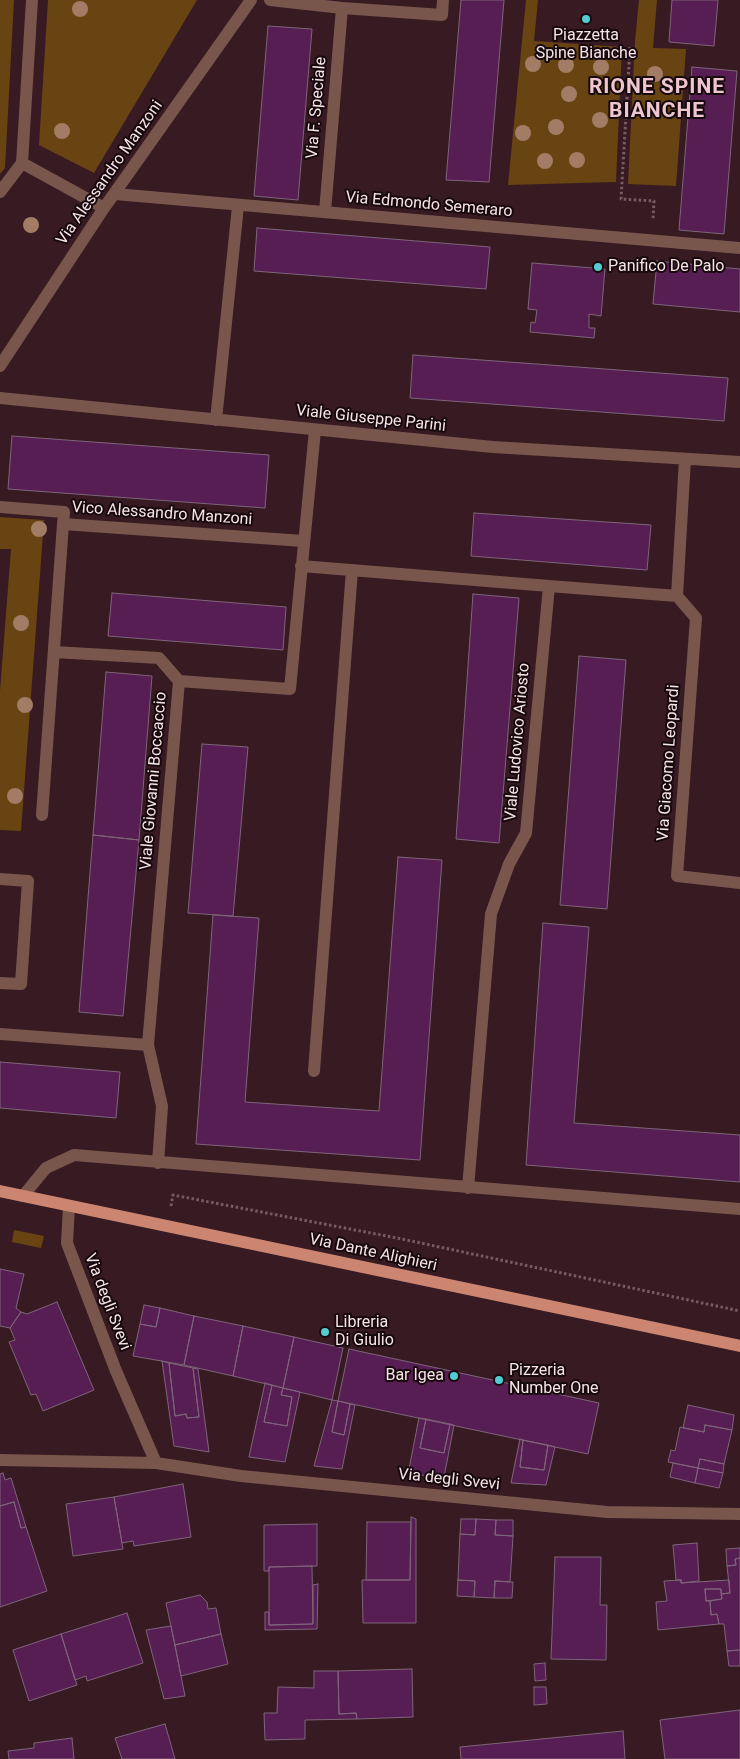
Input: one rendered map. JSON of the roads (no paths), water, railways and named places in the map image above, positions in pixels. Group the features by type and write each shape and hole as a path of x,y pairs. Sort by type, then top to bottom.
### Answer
{"main road":[{"name":"Via Dante Alighieri","path":"0,1191 740,1346"}],"street":[{"path":"0,192 22,163 32,0"},
{"name":"Via Alessandro Manzoni","path":"0,366 104,208 251,0"},
{"path":"270,0 342,8 442,15 443,0"},
{"name":"Via F. Speciale","path":"325,212 342,8"},
{"path":"22,163 104,208"},
{"name":"Via Edmondo Semeraro","path":"115,194 740,248"},
{"path":"216,420 238,206"},
{"name":"Viale Giuseppe Parini","path":"0,398 493,447 740,462"},
{"name":"Viale Giovanni Boccaccio","path":"158,1163 162,1106 148,1045 179,681 290,689 315,430"},
{"path":"301,566 677,596 685,459"},
{"name":"Vico Alessandro Manzoni","path":"0,507 64,512 63,524 304,541"},
{"path":"42,816 63,524"},
{"path":"314,1070 352,570"},
{"name":"Viale Ludovico Ariosto","path":"468,1188 491,914 509,864 526,833 550,586"},
{"name":"Via Giacomo Leopardi","path":"677,596 696,618 677,876 740,883"},
{"path":"54,652 159,658 179,681"},
{"path":"0,878 28,881 21,984 0,982"},
{"path":"0,1034 148,1045"},
{"path":"23,1196 46,1168 74,1155 740,1209"},
{"name":"Via degli Svevi","path":"69,1206 67,1243 116,1371 156,1462"},
{"name":"Via degli Svevi","path":"0,1460 156,1462 241,1476 607,1512 740,1514"}],"place":[{"name":"Piazzetta Spine Bianche","path":"586,19"},
{"name":"Panifico De Palo","path":"598,267"},
{"name":"Libreria Di Giulio","path":"325,1332"},
{"name":"Bar Igea","path":"454,1376"},
{"name":"Pizzeria Number One","path":"499,1380"}],"district":[{"name":"RIONE SPINE BIANCHE","path":"657,100"}]}
